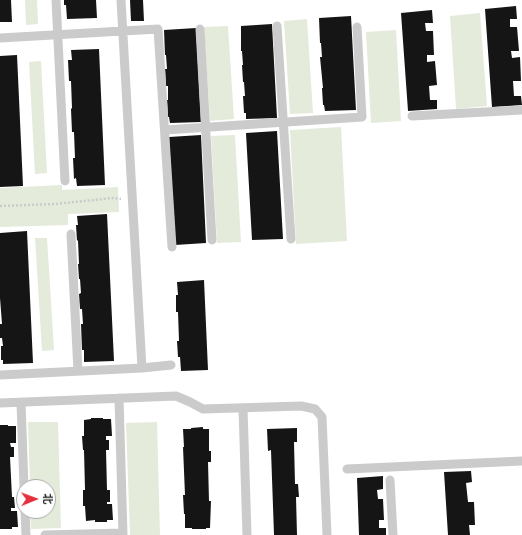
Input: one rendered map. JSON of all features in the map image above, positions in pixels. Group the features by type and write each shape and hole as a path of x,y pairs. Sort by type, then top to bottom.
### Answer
{"lane":[{"path":"56,0 65,180"},
{"path":"121,0 142,368"},
{"path":"276,26 291,239"},
{"path":"165,130 362,117 357,27"},
{"path":"200,29 212,240"},
{"path":"0,38 158,30 172,247"},
{"path":"412,116 522,110"},
{"path":"71,234 78,371"},
{"path":"0,376 171,365"},
{"path":"0,403 176,396 203,409 301,406 315,409 322,417 327,535"},
{"path":"45,535 123,534 119,398"},
{"path":"21,402 24,479"},
{"path":"243,408 247,535"},
{"path":"347,469 522,461"},
{"path":"390,480 393,535"},
{"path":"25,519 26,535"}],"path":[{"path":"0,206 55,204 113,198 133,200"}],"green space":[{"path":"25,0 37,0 38,24 26,25"},
{"path":"480,13 487,106 456,109 450,16"},
{"path":"307,19 313,113 290,114 284,21"},
{"path":"228,26 234,119 210,121 204,27"},
{"path":"396,30 401,121 371,123 366,32"},
{"path":"41,61 47,173 35,174 29,62"},
{"path":"341,127 347,241 296,244 290,130"},
{"path":"235,135 241,242 217,243 211,136"},
{"path":"62,185 62,190 118,187 119,212 68,214 68,225 0,227 0,188"},
{"path":"35,238 47,238 54,350 42,351"},
{"path":"28,422 58,422 61,528 31,529 30,519 56,519 56,479 30,479"},
{"path":"157,422 160,535 130,535 126,423"}],"building":[{"path":"0,0 11,0 12,22 0,22"},
{"path":"64,0 96,0 97,18 67,19"},
{"path":"130,0 143,0 144,21 131,21"},
{"path":"516,6 517,19 510,19 510,27 517,27 519,51 511,51 512,58 520,57 521,81 513,81 514,96 521,96 522,105 492,107 485,9"},
{"path":"432,10 433,23 425,23 426,31 433,31 434,55 427,55 427,62 435,61 437,85 429,86 430,100 437,100 437,109 408,111 401,13"},
{"path":"351,16 356,110 325,111 323,105 320,57 322,57 319,18"},
{"path":"272,24 277,118 246,119 246,113 244,113 243,96 245,96 241,51 241,26"},
{"path":"196,28 201,122 170,123 168,117 167,100 168,86 166,86 165,69 167,69 164,30"},
{"path":"99,49 105,185 77,186 76,178 74,179 74,132 72,132 71,81 69,81 68,60 72,60 71,50"},
{"path":"17,55 23,186 0,187 0,56"},
{"path":"277,131 283,239 252,240 246,133"},
{"path":"201,135 206,243 175,245 169,137"},
{"path":"107,214 114,361 84,362 81,324 83,324 82,309 80,309 79,294 81,293 78,264 77,216"},
{"path":"27,231 33,363 3,364 3,360 1,360 1,346 3,346 2,338 0,338 0,324 2,324 0,298 0,233"},
{"path":"204,280 208,370 181,371 177,341 179,341 178,312 176,312 176,295 178,295 177,282"},
{"path":"91,418 111,419 112,436 106,436 106,440 109,440 109,450 106,450 107,490 110,490 110,502 107,502 107,504 112,504 113,520 107,520 107,522 95,522 95,520 86,521 85,506 83,506 83,490 85,490 84,450 82,436 84,436 84,420"},
{"path":"0,425 8,425 16,426 16,443 10,443 11,447 14,447 14,457 10,457 12,497 14,497 15,508 11,508 11,511 16,511 18,527 12,527 12,529 0,529"},
{"path":"203,427 203,429 209,429 209,451 211,451 211,462 208,462 209,501 211,501 210,528 185,528 183,495 185,495 183,429"},
{"path":"297,428 297,442 294,442 295,484 298,484 299,497 296,497 297,535 274,535 271,450 268,451 267,429"},
{"path":"471,471 472,482 466,483 468,502 474,502 475,525 469,525 470,535 448,535 444,472"},
{"path":"383,476 383,489 377,490 378,499 383,499 384,520 379,520 379,528 386,528 386,535 359,535 357,478"}]}
